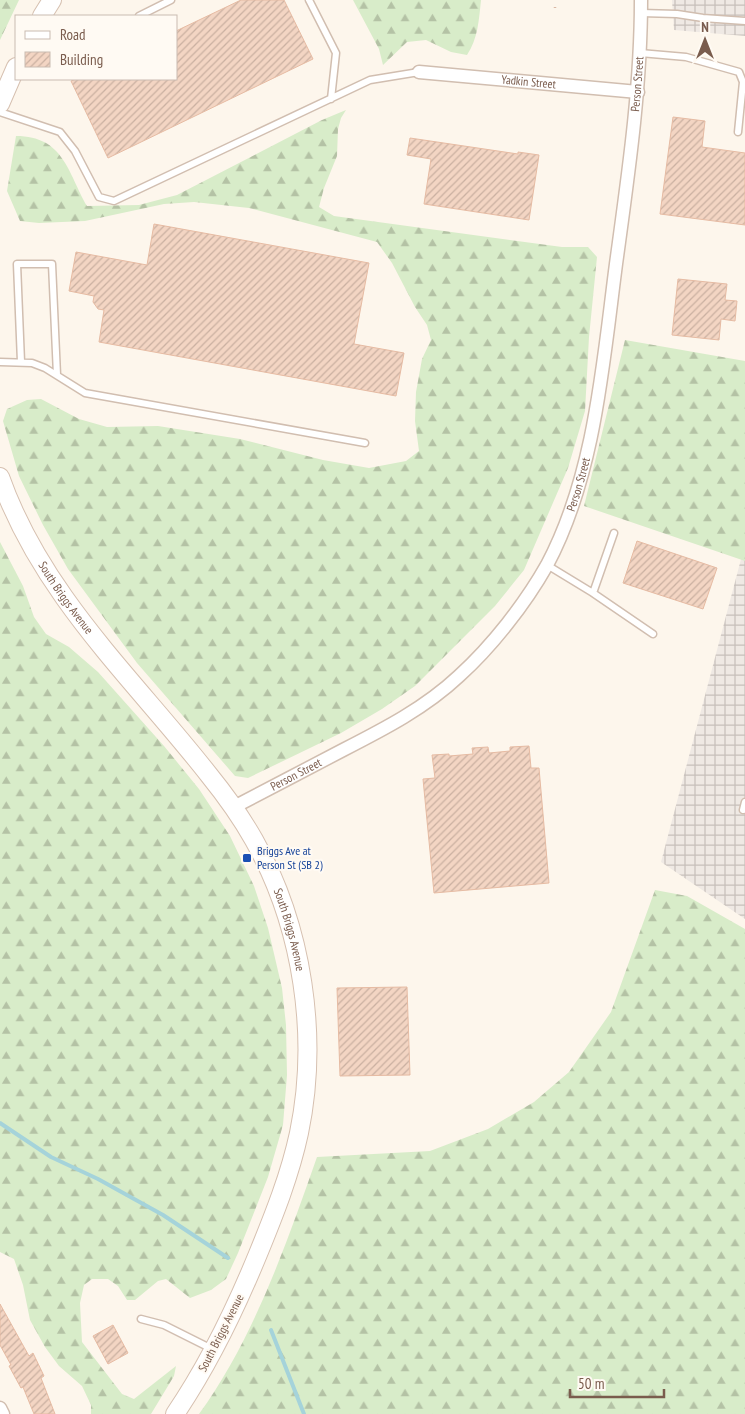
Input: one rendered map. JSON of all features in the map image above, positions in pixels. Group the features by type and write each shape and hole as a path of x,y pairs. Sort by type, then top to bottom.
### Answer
{"street":[{"path":"43,15 52,0"},
{"name":"Person Street","path":"234,807 395,722 436,696 477,658 504,626 547,564 564,525 582,474 599,387 633,146 638,92 641,0"},
{"path":"0,104 15,69"},
{"name":"Yadkin Street","path":"419,72 638,92"},
{"name":"South Briggs Avenue","path":"0,477 17,519 64,599 89,632 209,774 234,807 255,841 283,902 302,981 307,1057 305,1098 290,1169 240,1296 214,1350 175,1414"},
{"path":"0,1408 3,1414"}],"lane":[{"path":"141,15 171,0"},
{"path":"309,0 336,53 331,99"},
{"path":"641,14 677,14 745,21"},
{"path":"640,53 686,56 742,72 743,82 738,132"},
{"path":"0,112 60,132 75,151 98,197 114,201 370,80 419,72"},
{"path":"22,362 17,264 52,264 57,376"},
{"path":"0,362 32,363 46,368 85,392 365,444"},
{"path":"593,593 614,533"},
{"path":"547,564 653,634"},
{"path":"743,810 745,802"},
{"path":"141,1319 164,1325 214,1350"}],"shaded area":[{"path":"672,0 745,0 745,36 674,30"},
{"path":"745,544 745,919 661,862"}],"green space":[{"path":"0,0 19,0 0,40"},
{"path":"353,0 481,0 476,36 467,55 451,52 426,40 407,42 383,65 379,49"},
{"path":"346,110 341,118 338,129 337,156 324,188 319,207 334,216 562,247 588,247 597,257 589,337 585,411 568,468 524,570 495,606 415,686 382,709 341,733 248,778 235,776 137,663 68,569 43,525 19,476 3,421 7,409 27,400 41,399 79,419 107,427 158,426 240,439 323,460 369,468 406,461 419,451 415,421 416,392 422,359 431,340 427,325 415,307 392,263 377,242 249,208 194,202 164,204 85,221 39,223 20,221 7,191 16,136 45,142 55,149 69,169 87,206 139,205 177,195 322,120"},
{"path":"625,340 745,361 745,561 584,506"},
{"path":"0,542 23,586 34,617 46,634 69,647 98,672 164,746 199,789 230,836 254,886 268,928 282,988 286,1025 287,1075 283,1125 268,1177 226,1279 211,1290 190,1298 166,1279 158,1281 135,1300 127,1300 118,1286 108,1279 92,1279 84,1285 80,1303 82,1342 122,1394 134,1399 176,1366 174,1376 151,1414 91,1414 91,1405 82,1386 59,1366 45,1347 30,1320 23,1285 14,1259 0,1252"},
{"path":"655,890 687,896 745,929 745,1414 199,1414 219,1385 236,1354 267,1290 317,1157 430,1151 488,1129 534,1102 569,1072 611,1012"}],"building":[{"path":"241,0 284,0 313,59 108,158 71,81 178,80 178,30"},
{"path":"673,117 705,121 702,147 745,153 745,225 660,214"},
{"path":"410,138 518,154 518,152 539,155 529,220 424,204 431,159 407,155"},
{"path":"154,224 369,263 354,344 404,353 396,396 99,342 104,310 98,309 93,302 94,296 69,291 76,252 147,265"},
{"path":"678,279 727,284 725,300 737,301 735,321 721,319 719,340 672,335"},
{"path":"637,541 717,568 703,609 623,583"},
{"path":"529,746 531,768 539,768 549,883 434,893 423,779 435,778 432,755 473,754 472,748 488,747 489,753 510,751 510,747"},
{"path":"407,987 410,1075 340,1076 337,988"},
{"path":"0,1304 29,1356 33,1353 44,1376 41,1378 55,1414 34,1414 23,1387 21,1388 9,1366 11,1365 0,1345"},
{"path":"113,1325 128,1353 108,1364 93,1336"}],"waterway":[{"path":"0,1123 51,1157 98,1179 163,1215 228,1258"},
{"path":"271,1330 304,1414"}],"place":[{"name":"Briggs Ave at Person St (SB 2)","path":"247,858"}]}
